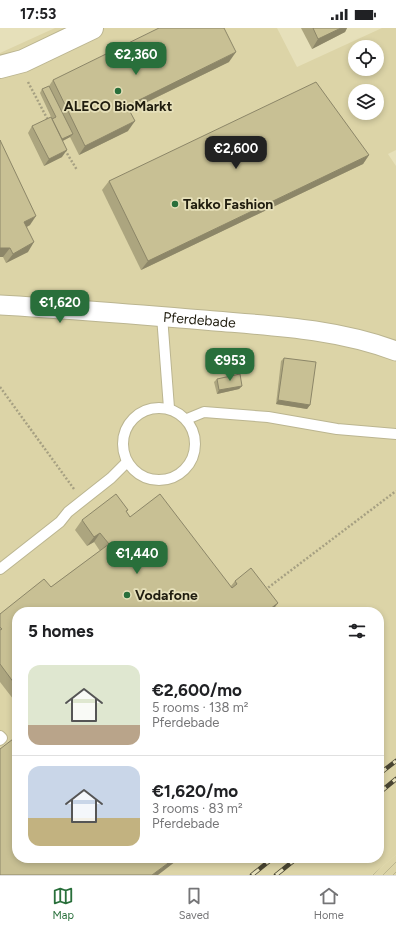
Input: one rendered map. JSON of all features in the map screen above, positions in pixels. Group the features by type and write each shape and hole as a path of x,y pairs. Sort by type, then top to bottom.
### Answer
{"main road":[{"path":"0,81 14,64 92,28"}],"street":[{"name":"Pferdebade","path":"0,305 162,316 311,329 370,342 396,351"}],"lane":[{"path":"162,316 169,408"},
{"path":"147,408 169,408 187,419 196,442 193,460 182,474 159,482 140,476 127,462 122,440 130,421 147,408"},
{"path":"187,419 204,412 268,417 337,428 396,434"},
{"path":"0,569 60,522 68,512 127,462"},
{"path":"0,736 2,738 0,740"}],"path":[{"path":"14,64 49,122"},
{"path":"64,147 77,170"},
{"path":"0,387 82,500"},
{"path":"263,592 396,491"}],"shaded area":[{"path":"55,28 277,28 297,67 348,44 348,76 384,76 384,40 356,40 382,28 396,28 396,150 388,154 396,166 396,855 372,875 0,875 0,53"},
{"path":"396,855 396,875 372,875"}],"building":[{"path":"159,28 224,28 236,52 127,106 135,121 85,146 53,80"},
{"path":"313,28 341,28 318,39"},
{"path":"316,82 369,155 148,261 109,181"},
{"path":"49,86 73,134 62,139 52,119 56,117 42,89"},
{"path":"51,117 67,150 49,159 32,126"},
{"path":"0,140 36,216 24,222 34,242 13,254 10,248 0,248"},
{"path":"284,358 316,362 310,405 278,400"},
{"path":"240,374 242,386 219,390 217,379"},
{"path":"116,494 128,510 126,511 130,517 160,494 232,588 237,584 235,581 251,568 278,603 273,607 12,607 12,680 0,664 0,630 2,629 0,627 0,614 44,579 51,587 109,544 100,533 94,537 82,520"},
{"path":"12,740 12,863 168,863 152,875 0,875 0,749"}],"railway":[{"path":"384,770 396,761"},
{"path":"384,789 396,779"},
{"path":"252,875 267,863"},
{"path":"276,875 291,863"}],"place":[{"name":"ALECO BioMarkt","path":"118,91"},
{"name":"Takko Fashion","path":"175,204"},
{"name":"Vodafone","path":"127,595"}]}
